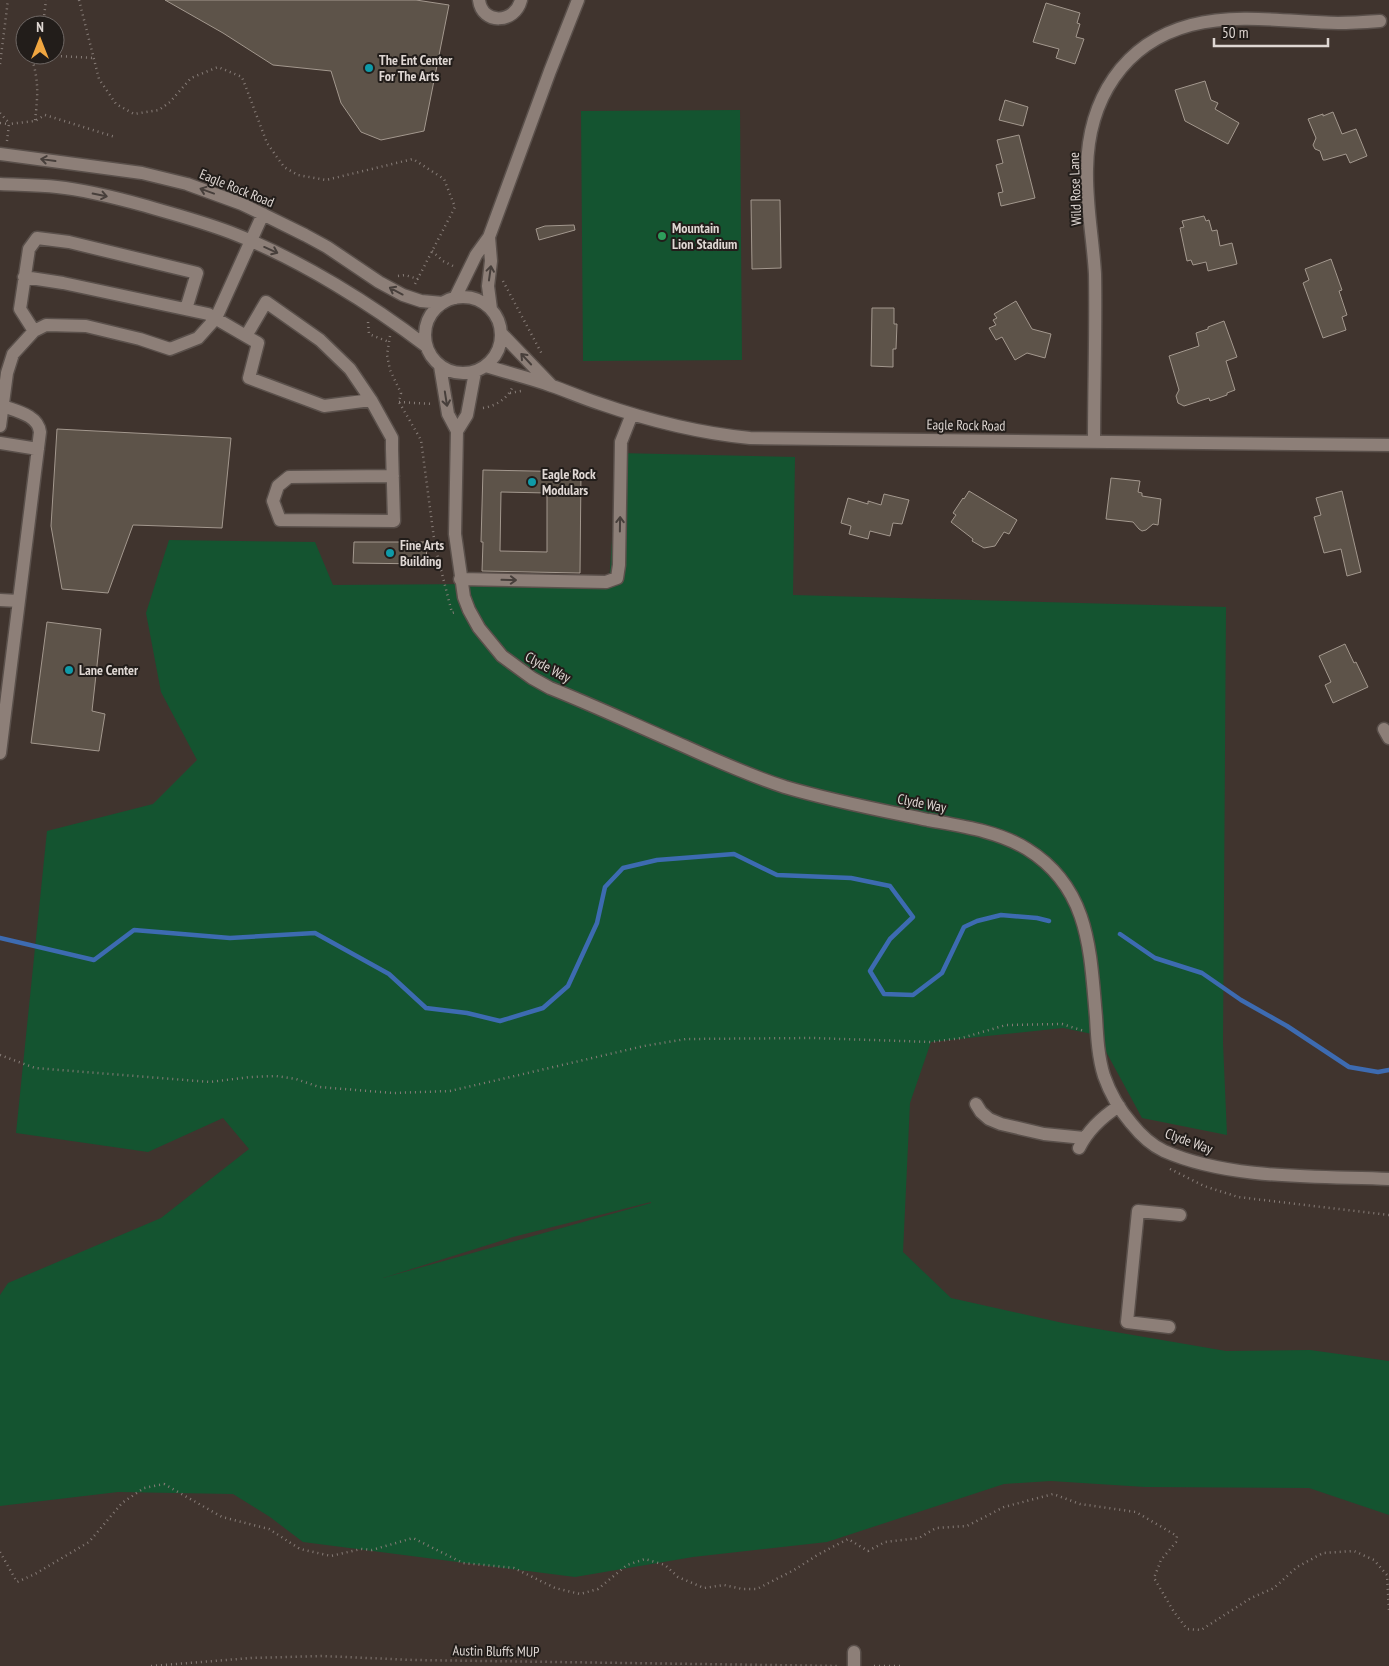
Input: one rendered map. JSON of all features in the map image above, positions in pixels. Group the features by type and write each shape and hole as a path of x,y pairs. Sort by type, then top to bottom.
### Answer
{"street":[{"path":"479,0 478,2 484,13 498,20 509,17 519,6 520,0"},
{"path":"455,298 476,255 489,237 578,0"},
{"name":"Wild Rose Lane","path":"1094,441 1096,303 1086,169 1093,120 1104,92 1118,71 1150,41 1193,25 1254,19 1340,23 1380,21"},
{"name":"Eagle Rock Road","path":"0,154 142,173 187,184 242,204 327,246 379,282 409,297 420,301 443,303"},
{"path":"0,184 57,187 107,196 178,215 250,241 285,257 362,301 396,323 426,346 440,366 448,414 457,431"},
{"path":"0,426 7,373 14,354 34,331 46,325 86,326 140,339 170,349 198,338 216,318 263,214"},
{"path":"489,237 491,261 488,286 491,309"},
{"path":"34,331 20,309 29,249 37,238 69,242 196,273 186,309"},
{"path":"24,277 64,283 208,314 258,343 249,378 324,406 371,400"},
{"name":"Eagle Rock Road","path":"426,346 425,334 427,323 433,311 443,303 455,298 468,297 481,301 491,309 498,320 501,333 551,385"},
{"path":"246,336 266,302 320,340 350,369 371,400 392,438 393,476 394,520 280,520 273,500 278,486 289,477 393,476"},
{"path":"457,431 467,415 480,369 494,358 500,346 501,333"},
{"name":"Eagle Rock Road","path":"440,366 451,372 463,374 480,369 551,385 597,403 683,428 750,438 1389,445"},
{"path":"0,752 40,426 28,416 3,406"},
{"path":"460,579 606,582 617,578 619,565 621,442 632,414"},
{"name":"Clyde Way","path":"457,431 455,534 460,579 469,610 479,628 502,656 532,678 550,688 729,766 783,786 821,797 975,829 1012,841 1027,849 1055,873 1074,901 1082,918 1090,948 1097,1035 1104,1076 1119,1106 1134,1127 1161,1150 1210,1165 1256,1173 1389,1179"},
{"path":"0,443 38,449"},
{"path":"0,600 19,601"},
{"path":"976,1104 989,1119 1002,1124 1081,1143 1104,1116 1119,1106"},
{"path":"1169,1327 1127,1322 1138,1211 1180,1215"},
{"path":"854,1652 854,1666"}],"path":[{"path":"0,64 8,0"},
{"path":"44,15 46,0"},
{"path":"79,0 99,79 116,104 134,114 159,110 170,102 191,78 218,67 242,77 267,143 284,167 298,175 326,180 413,159 444,179 454,207 409,297"},
{"path":"65,56 94,58"},
{"path":"34,65 38,89 35,121 45,115 115,137"},
{"path":"0,113 9,124 0,123"},
{"path":"432,251 443,261 467,274"},
{"path":"497,279 502,280 547,363"},
{"path":"390,333 387,355 390,370 401,392 399,402 421,440 435,546 452,613 469,610"},
{"path":"368,334 389,342"},
{"path":"479,409 494,406 503,400 510,393 514,385"},
{"path":"399,402 438,405"},
{"path":"0,1056 35,1068 210,1082 276,1076 296,1079 319,1087 393,1093 450,1091 634,1048 686,1039 803,1038 931,1042 962,1038 1006,1025 1062,1024 1097,1035"},
{"path":"1163,1166 1204,1186 1238,1197 1389,1215"},
{"path":"0,1552 17,1582 35,1574 89,1542 122,1503 144,1488 164,1484 222,1517 269,1529 300,1549 331,1556 361,1549 372,1550 413,1538 463,1563 514,1568 555,1588 580,1594 598,1589 627,1565 645,1559 665,1565 678,1577 704,1588 724,1585 742,1589 757,1589 848,1539 868,1551 885,1542 919,1538 936,1528 967,1526 1004,1507 1054,1494 1080,1504 1136,1512 1177,1536 1176,1542 1161,1560 1154,1578 1186,1628 1201,1630 1251,1598 1274,1588 1297,1566 1322,1553 1354,1551 1374,1560 1387,1575 1389,1610"},
{"name":"Austin Bluffs MUP","path":"151,1666 251,1658 322,1656 414,1660 840,1666"},
{"path":"874,1666 903,1666"}],"green space":[{"name":"Mountain Lion Stadium","path":"740,110 742,360 583,361 581,111"},
{"path":"618,453 795,457 793,595 1226,607 1223,1043 1227,1135 1142,1118 1097,1035 1063,1028 931,1042 910,1103 903,1252 951,1298 1063,1323 1226,1351 1310,1350 1389,1361 1389,1515 1309,1488 1145,1487 1051,1481 1004,1484 827,1542 693,1557 575,1577 303,1542 270,1517 233,1494 118,1492 0,1506 0,1295 8,1283 161,1218 249,1149 223,1118 148,1152 16,1133 47,831 153,804 197,760 161,692 146,613 169,540 315,542 333,585 609,583","holes":["651,1203 383,1278 513,1237"]}],"building":[{"name":"The Ent Center For The Arts","path":"165,0 416,0 449,5 424,131 381,140 361,132 341,103 331,71 273,65 223,33"},
{"path":"1046,3 1080,13 1077,23 1080,24 1076,37 1084,39 1075,64 1056,58 1059,49 1033,42"},
{"path":"1205,81 1211,100 1218,103 1215,109 1239,123 1228,144 1185,121 1175,90"},
{"path":"1005,100 1028,107 1023,126 999,120"},
{"path":"1333,112 1342,134 1356,129 1367,156 1350,163 1346,154 1323,160 1320,151 1315,149 1313,145 1316,138 1308,119"},
{"path":"1019,135 1035,198 1001,206 998,193 1003,192 996,165 1003,163 997,140"},
{"path":"751,200 780,200 781,268 752,269"},
{"path":"1204,216 1206,221 1209,220 1212,231 1217,230 1220,246 1232,243 1237,264 1208,271 1206,262 1193,265 1191,260 1187,261 1180,228 1184,227 1182,221"},
{"path":"574,225 575,230 539,240 536,229 545,226"},
{"path":"1331,259 1342,290 1339,291 1347,315 1342,317 1346,330 1323,338 1303,283 1309,280 1305,269"},
{"path":"1016,301 1032,329 1051,334 1045,358 1027,353 1015,360 1002,337 996,340 989,328 996,325 993,320 997,318 994,314"},
{"path":"872,308 894,308 894,324 897,324 896,349 893,349 893,367 871,366"},
{"path":"1224,321 1237,357 1226,361 1235,390 1210,401 1209,398 1184,406 1178,403 1176,396 1179,390 1169,356 1199,346 1196,333"},
{"path":"57,429 231,438 222,528 133,525 108,593 62,589 51,526"},
{"path":"483,470 581,472 580,573 482,571 483,542 481,542","holes":["501,492 547,493 547,552 500,551"]},
{"path":"1111,478 1140,481 1138,492 1142,493 1142,496 1161,499 1158,525 1153,524 1142,531 1133,522 1106,519"},
{"path":"969,491 1017,520 1009,534 1004,532 995,546 984,548 972,541 973,539 951,522 956,515 953,513"},
{"path":"1342,491 1361,572 1347,576 1341,549 1324,553 1314,517 1321,515 1316,498"},
{"path":"884,494 909,500 902,524 893,523 890,536 870,531 868,539 849,534 851,526 841,523 848,498 868,504 868,501 881,505"},
{"name":"Fine Arts Building","path":"354,542 427,542 426,564 353,563"},
{"name":"Lane Center","path":"47,622 101,629 92,711 105,714 99,751 31,743"},
{"path":"1345,644 1368,687 1333,703 1325,685 1331,682 1319,656"}],"waterway":[{"path":"0,938 94,960 134,930 230,938 315,933 389,974 426,1008 467,1013 500,1021 543,1008 568,986 597,923 605,887 623,868 657,860 734,854 777,875 851,878 890,886 913,917 890,939 870,971 884,994 913,995 942,973 964,927 977,921 1001,915 1049,921"},
{"path":"1120,934 1155,958 1202,973 1241,1000 1287,1026 1349,1067 1378,1072 1389,1070"}],"place":[{"name":"The Ent Center For The Arts","path":"369,68"},
{"name":"Mountain Lion Stadium","path":"662,236"},
{"name":"Eagle Rock Modulars","path":"532,482"},
{"name":"Fine Arts Building","path":"390,553"},
{"name":"Lane Center","path":"69,670"}]}
